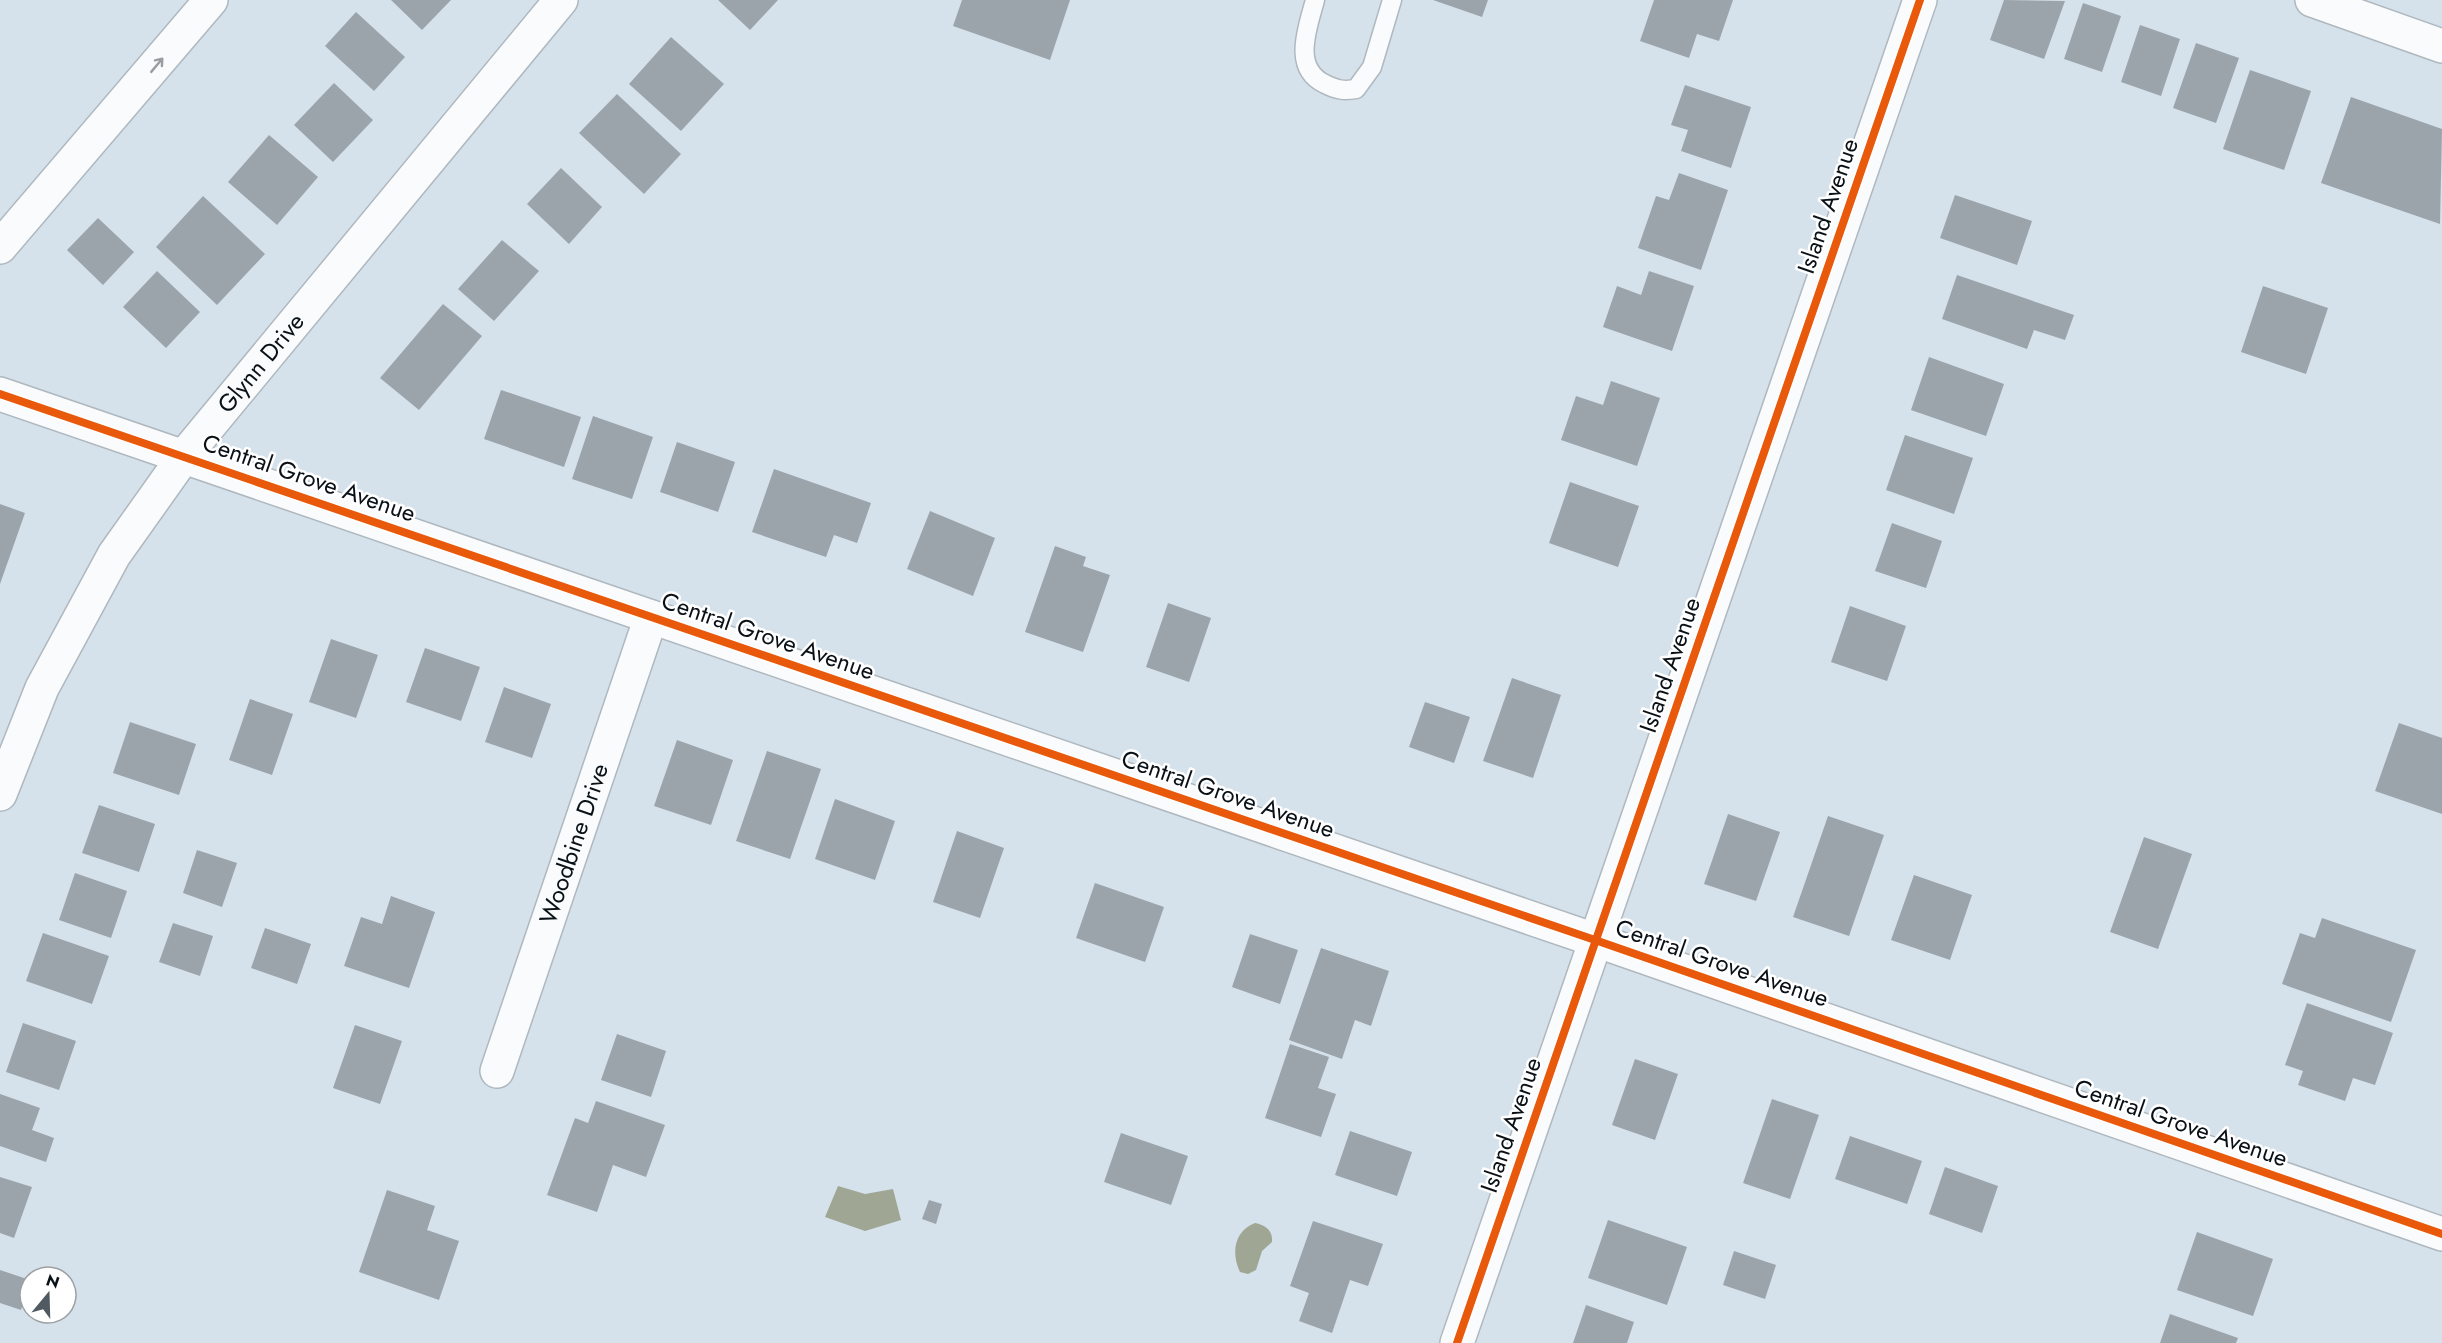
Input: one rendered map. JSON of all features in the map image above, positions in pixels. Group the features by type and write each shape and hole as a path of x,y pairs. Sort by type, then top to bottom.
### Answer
{"street":[{"path":"0,247 211,0"},
{"name":"Glynn Drive","path":"0,794 42,688 114,555 185,455 561,0"},
{"name":"Island Avenue","path":"1457,1343 1920,0"},
{"path":"2312,0 2442,46"},
{"name":"Central Grove Avenue","path":"0,394 185,455 1595,940 2442,1234"},
{"name":"Woodbine Drive","path":"496,1071 651,617"}],"lane":[{"path":"1315,0 1305,40 1304,60 1311,73 1322,83 1342,91 1356,89 1372,68 1392,0"}],"shaded area":[{"path":"838,1186 865,1194 893,1189 901,1220 865,1231 825,1217"},
{"path":"1255,1223 1268,1229 1272,1242 1262,1251 1256,1270 1248,1274 1240,1272 1235,1250 1243,1231"}],"building":[{"path":"391,0 451,0 422,30"},
{"path":"718,0 778,0 750,30"},
{"path":"962,0 1070,0 1050,60 953,26"},
{"path":"1433,0 1488,0 1482,17"},
{"path":"1654,0 1733,0 1719,41 1697,34 1689,58 1640,41"},
{"path":"2004,0 2065,1 2044,59 1990,40"},
{"path":"2083,3 2121,16 2102,72 2064,59"},
{"path":"356,12 405,57 374,91 325,46"},
{"path":"2140,25 2180,39 2161,96 2121,82"},
{"path":"671,37 724,84 681,131 629,84"},
{"path":"2196,43 2239,58 2216,123 2173,108"},
{"path":"2250,70 2311,91 2284,170 2223,149"},
{"path":"334,83 373,120 333,162 294,125"},
{"path":"1685,85 1751,107 1731,168 1681,151 1688,130 1671,125"},
{"path":"617,94 681,154 644,194 579,133"},
{"path":"2351,97 2442,129 2440,224 2321,183"},
{"path":"269,135 318,177 277,225 228,182"},
{"path":"561,168 602,207 569,244 527,204"},
{"path":"1679,173 1728,190 1701,270 1638,248 1656,196 1669,200"},
{"path":"1955,195 2032,221 2017,265 1940,238"},
{"path":"203,196 265,254 217,305 156,247"},
{"path":"98,218 134,252 103,285 67,250"},
{"path":"502,240 539,271 494,321 458,289"},
{"path":"157,271 200,312 166,348 123,307"},
{"path":"1649,271 1694,286 1672,351 1603,327 1617,286 1641,295"},
{"path":"1957,275 2074,315 2065,340 2034,330 2027,349 1942,319"},
{"path":"2263,286 2328,308 2306,374 2241,352"},
{"path":"443,304 482,336 419,410 380,378"},
{"path":"1929,357 2004,384 1986,436 1911,410"},
{"path":"1611,381 1660,398 1637,466 1561,440 1576,396 1603,405"},
{"path":"501,390 581,417 564,467 484,439"},
{"path":"593,416 653,437 632,499 572,479"},
{"path":"1905,435 1973,458 1954,514 1886,490"},
{"path":"677,442 735,462 718,512 660,492"},
{"path":"774,469 871,503 857,543 834,535 826,557 752,532"},
{"path":"1570,482 1639,506 1618,567 1549,543"},
{"path":"0,504 25,513 0,584"},
{"path":"930,511 995,538 973,596 907,569"},
{"path":"1892,523 1942,541 1926,588 1875,571"},
{"path":"1055,546 1086,557 1083,566 1110,575 1083,652 1025,632"},
{"path":"1168,603 1211,618 1189,682 1146,667"},
{"path":"1850,606 1906,626 1887,681 1831,662"},
{"path":"331,639 378,655 356,718 309,702"},
{"path":"425,648 480,667 461,721 406,702"},
{"path":"1512,678 1561,695 1533,778 1483,761"},
{"path":"504,687 551,704 532,758 485,742"},
{"path":"250,699 293,714 272,775 229,760"},
{"path":"1425,702 1470,717 1454,763 1409,747"},
{"path":"130,722 196,744 179,795 113,773"},
{"path":"2399,723 2442,738 2442,814 2375,791"},
{"path":"677,740 733,760 711,825 654,806"},
{"path":"767,751 821,769 790,859 736,841"},
{"path":"835,799 895,821 875,880 815,859"},
{"path":"99,805 155,824 139,872 82,853"},
{"path":"1728,814 1780,832 1756,901 1704,884"},
{"path":"1828,816 1884,835 1849,936 1793,917"},
{"path":"957,831 1004,848 980,918 933,902"},
{"path":"2144,837 2192,854 2158,949 2110,932"},
{"path":"197,850 237,863 222,907 183,893"},
{"path":"75,873 127,891 111,938 59,920"},
{"path":"1914,875 1972,895 1950,960 1891,940"},
{"path":"1095,883 1164,907 1145,962 1076,938"},
{"path":"391,896 435,912 409,988 344,966 361,917 382,924"},
{"path":"2322,918 2416,950 2391,1022 2282,984 2300,933 2315,938"},
{"path":"173,923 213,936 200,976 159,962"},
{"path":"265,928 311,944 297,984 251,968"},
{"path":"43,933 109,956 92,1004 26,981"},
{"path":"1250,934 1298,950 1280,1004 1232,987"},
{"path":"1321,948 1389,971 1371,1026 1355,1020 1342,1059 1289,1040"},
{"path":"2307,1003 2393,1033 2375,1085 2353,1078 2345,1101 2298,1085 2303,1071 2285,1065"},
{"path":"23,1023 76,1041 59,1090 6,1072"},
{"path":"355,1025 402,1041 380,1104 333,1088"},
{"path":"617,1034 666,1051 651,1097 601,1080"},
{"path":"1290,1044 1329,1057 1318,1088 1336,1094 1321,1137 1265,1118"},
{"path":"1635,1059 1678,1074 1655,1140 1612,1125"},
{"path":"0,1094 40,1108 32,1130 54,1138 46,1162 0,1146"},
{"path":"1772,1099 1819,1115 1790,1199 1743,1183"},
{"path":"596,1101 665,1125 646,1177 613,1165 597,1212 547,1195 575,1118 588,1123"},
{"path":"1350,1131 1412,1152 1397,1196 1335,1175"},
{"path":"1121,1133 1188,1156 1171,1205 1104,1182"},
{"path":"1850,1136 1922,1161 1907,1204 1835,1179"},
{"path":"1945,1167 1998,1186 1982,1233 1929,1214"},
{"path":"0,1177 32,1187 14,1238 0,1233"},
{"path":"387,1190 435,1206 427,1230 459,1241 439,1300 359,1272"},
{"path":"929,1200 942,1204 936,1224 922,1219"},
{"path":"1608,1220 1687,1247 1667,1305 1588,1278"},
{"path":"1313,1221 1383,1244 1368,1286 1350,1280 1332,1333 1299,1321 1309,1293 1290,1286"},
{"path":"2197,1232 2273,1259 2253,1316 2177,1290"},
{"path":"1734,1251 1776,1265 1765,1299 1723,1285"},
{"path":"0,1270 18,1276 18,1309 0,1303"},
{"path":"1586,1305 1634,1322 1627,1343 1573,1343"},
{"path":"2170,1314 2238,1338 2236,1343 2160,1343"}],"cycle path":[{"path":"1457,1343 1920,0"},
{"path":"0,394 1595,940 2442,1234"}]}
